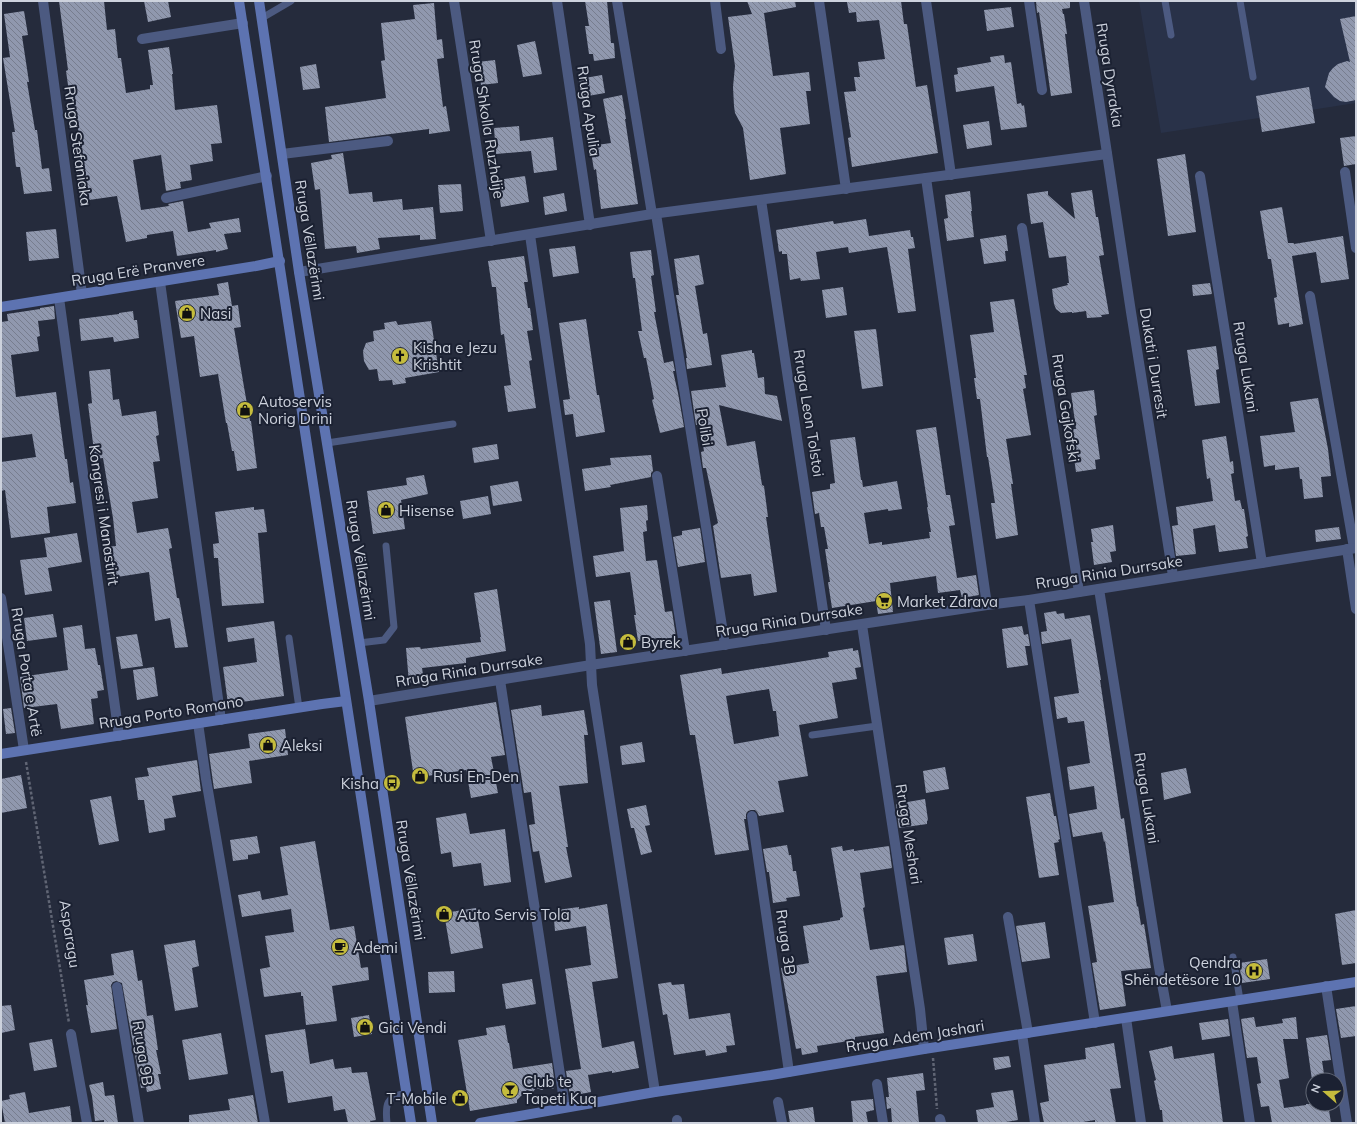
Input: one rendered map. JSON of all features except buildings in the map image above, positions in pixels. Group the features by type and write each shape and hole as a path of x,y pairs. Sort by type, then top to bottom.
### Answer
{"main road":[{"path":"239,1 411,1123"},
{"name":"Rruga Vëllazërimi","path":"259,1 299,272 369,701 432,1123"},
{"name":"Rruga Erë Pranvere","path":"1,307 280,261"},
{"name":"Rruga Porto Romano","path":"1,754 346,701"},
{"name":"Rruga Adem Jashari","path":"480,1123 565,1107 789,1072 928,1048 1356,982"}],"street":[{"name":"Rruga Stefaniaka","path":"43,1 82,294"},
{"name":"Rruga Shkolla Ruzhdije","path":"454,1 491,241"},
{"name":"Rruga Apulia","path":"557,1 590,225"},
{"name":"Polibi","path":"617,1 654,214 725,645"},
{"path":"715,1 722,49"},
{"path":"819,1 846,189"},
{"path":"926,1 951,175"},
{"path":"1029,1 1042,90"},
{"name":"Rruga Dyrrakia","path":"1084,1 1107,154"},
{"path":"142,39 243,23"},
{"path":"282,154 388,141"},
{"path":"299,272 654,214 1107,154"},
{"name":"Dukati i Durresit","path":"1107,154 1173,576"},
{"path":"1344,172 1356,248"},
{"path":"166,198 266,176"},
{"name":"Rruga Lukani","path":"1200,176 1262,563"},
{"path":"926,178 987,605"},
{"name":"Rruga Leon Tolstoi","path":"761,200 826,630"},
{"name":"Rruga Gajkofski","path":"1022,228 1079,592"},
{"path":"530,235 589,636 592,685 655,1092"},
{"path":"160,282 221,720"},
{"path":"1310,296 1352,548 1356,610"},
{"name":"Kongresi i Manastirit","path":"59,298 119,736"},
{"path":"657,476 685,651"},
{"name":"Rruga Rinia Durrsake","path":"369,701 591,665 987,605 1029,600 1352,548"},
{"name":"Rruga Lukani","path":"1099,589 1157,960 1167,1011"},
{"name":"Rruga Porta e Artë","path":"1,598 24,750"},
{"path":"1029,600 1095,1023"},
{"name":"Rruga Meshari","path":"862,625 920,1008 928,1048"},
{"path":"500,680 565,1107"},
{"path":"198,724 206,779 265,1123"},
{"name":"Rruga 3B","path":"752,816 789,1072"},
{"path":"1008,917 1025,1034 1035,1123"},
{"path":"1326,986 1347,1123"},
{"name":"Rruga 9B","path":"117,987 139,1123"},
{"path":"1236,1001 1250,1123"},
{"path":"1126,1018 1141,1123"},
{"path":"71,1034 87,1123"},
{"path":"877,1084 883,1123"},
{"path":"778,1102 782,1123"}],"lane":[{"path":"262,18 292,1"},
{"path":"1165,1 1171,36"},
{"path":"1240,1 1252,77"},
{"path":"327,443 453,424"},
{"path":"359,642 384,640 394,627 386,546"},
{"path":"289,638 300,708"},
{"path":"812,735 877,726"},
{"path":"1233,957 1236,1001"},
{"path":"387,1123 385,1109 387,1104 393,1096 406,1093"}],"path":[{"name":"Asparagu","path":"24,750 71,1034"},
{"path":"928,1048 934,1070 936,1106 941,1121"}],"shaded area":[{"path":"1139,1 1356,1 1356,103 1161,133"}],"place":[{"name":"Nasi","path":"187,313"},
{"name":"Kisha e Jezu Krishtit","path":"400,356"},
{"name":"Autoservis Norig Drini","path":"245,410"},
{"name":"Hisense","path":"386,510"},
{"name":"Market Zdrava","path":"884,601"},
{"name":"Byrek","path":"628,642"},
{"name":"Aleksi","path":"268,745"},
{"name":"Rusi En-Den","path":"420,776"},
{"name":"Kisha","path":"392,783"},
{"name":"Auto Servis Tola","path":"444,914"},
{"name":"Ademi","path":"340,947"},
{"name":"Qendra Shëndetësore 10","path":"1254,971"},
{"name":"Gici Vendi","path":"365,1027"},
{"name":"Club te Tapeti Kuq","path":"510,1090"},
{"name":"T-Mobile","path":"460,1098"}]}
